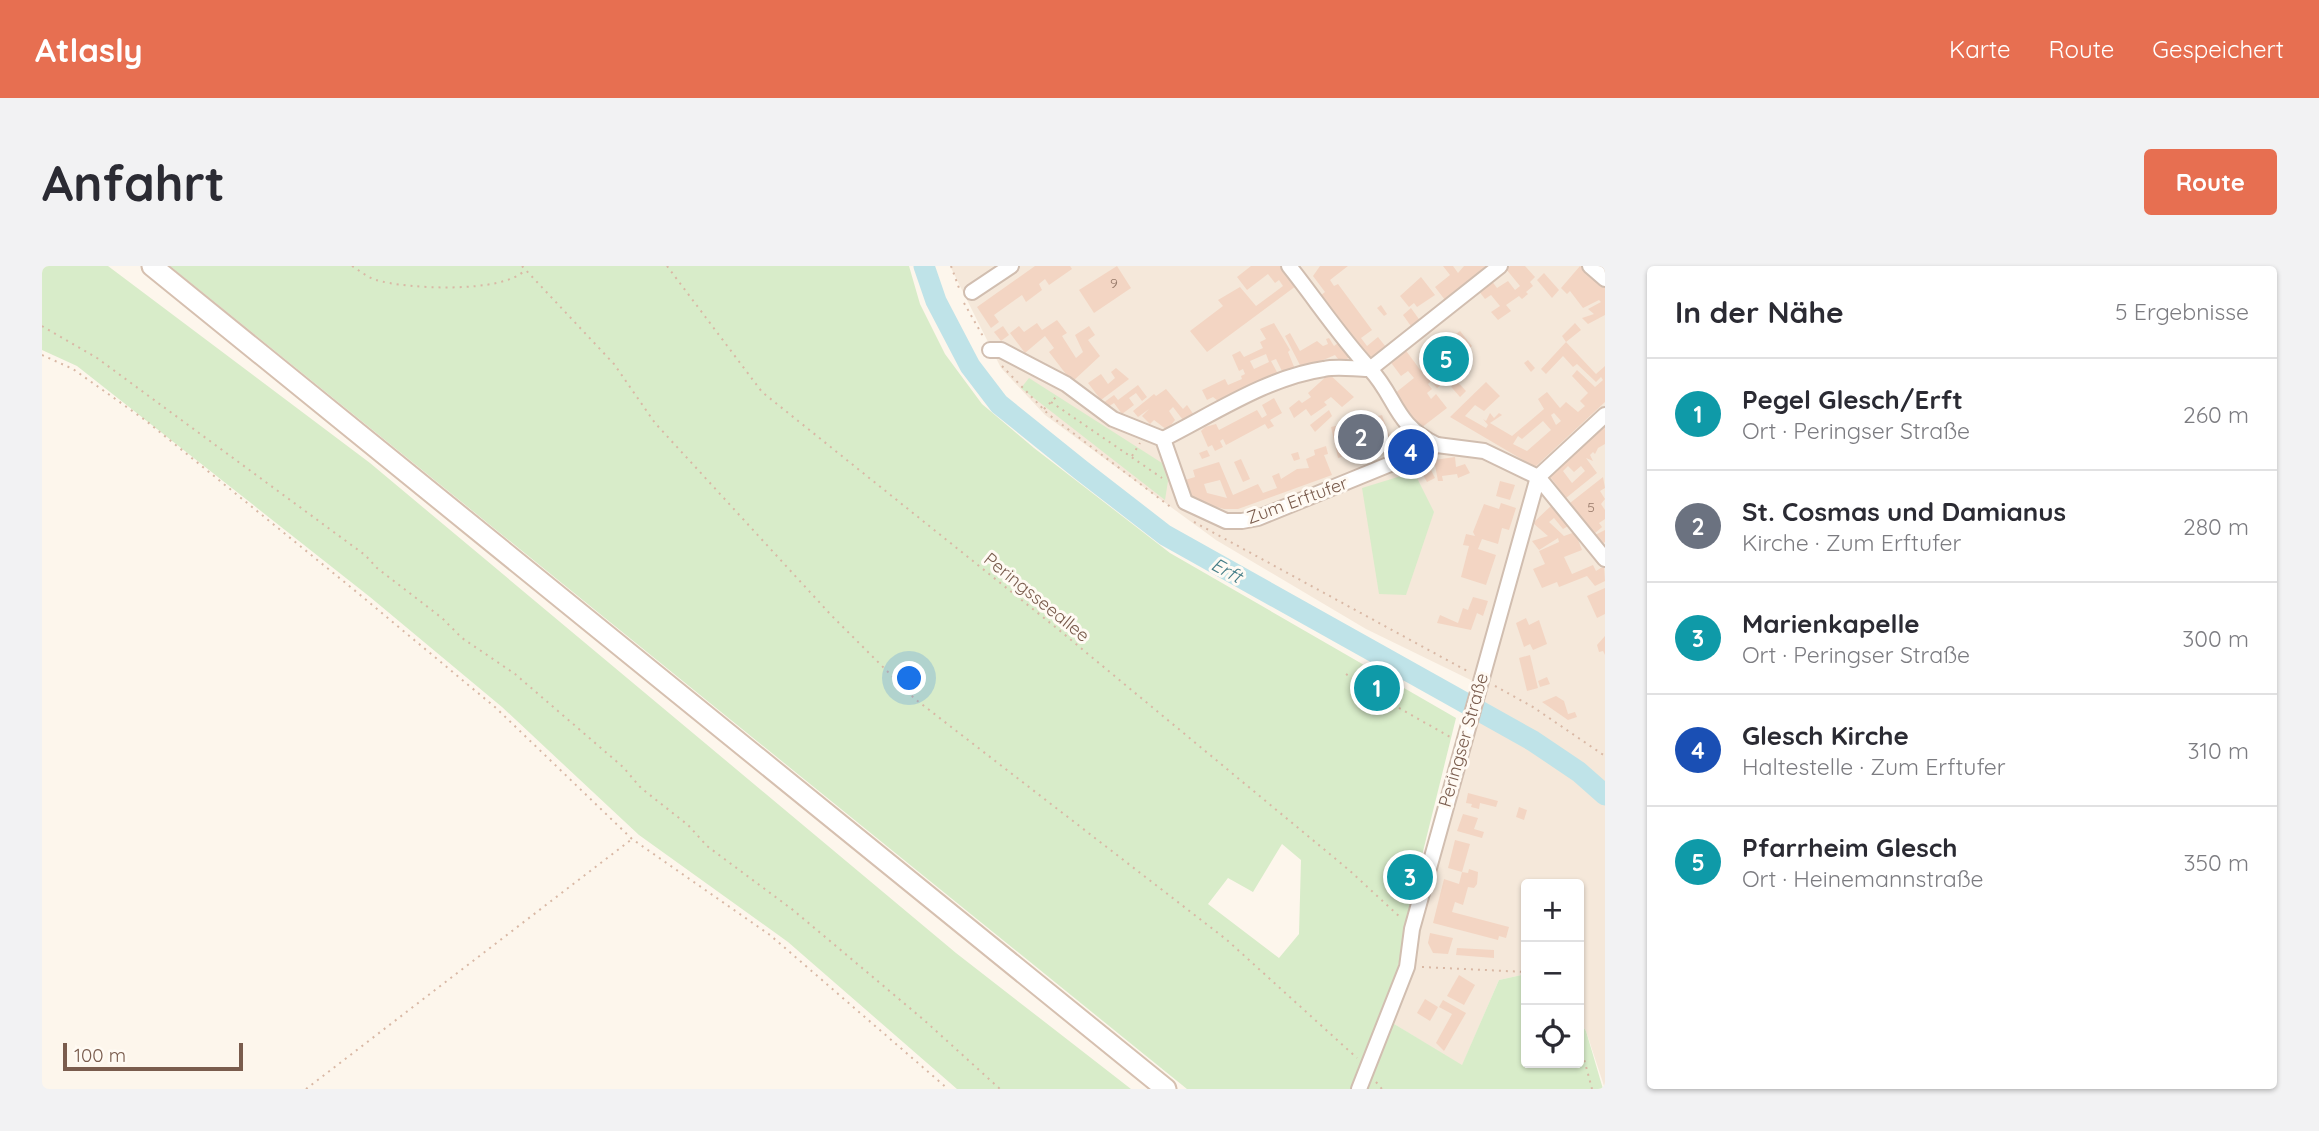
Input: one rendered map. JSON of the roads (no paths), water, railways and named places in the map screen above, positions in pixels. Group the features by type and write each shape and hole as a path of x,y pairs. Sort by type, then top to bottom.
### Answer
{"main road":[{"path":"152,266 1166,1089"}],"street":[{"path":"972,292 1011,266"},
{"path":"990,350 1000,350 1066,384 1114,419 1163,439 1263,389 1309,373 1325,368 1369,369 1500,266"},
{"path":"1590,266 1605,279"},
{"path":"1296,268 1393,407 1416,435 1437,445"},
{"path":"1604,553 1538,477 1605,415"},
{"name":"Zum Erftufer","path":"1163,439 1185,502 1226,521 1258,518 1437,445 1484,451 1538,477"},
{"name":"Peringser Straße","path":"1359,1089 1407,967 1412,929 1462,742 1484,682 1538,477"}],"waterway":[{"name":"Erft","path":"924,266 936,301 970,366 999,404 1081,470 1165,535 1533,741 1579,772 1605,795"}],"place":[{"name":"Pfarrheim Glesch","path":"1446,359"},
{"name":"St. Cosmas und Damianus","path":"1361,437"},
{"name":"Glesch Kirche","path":"1411,452"},
{"name":"Pegel Glesch/Erft","path":"1377,688"},
{"name":"Marienkapelle","path":"1410,877"}]}
